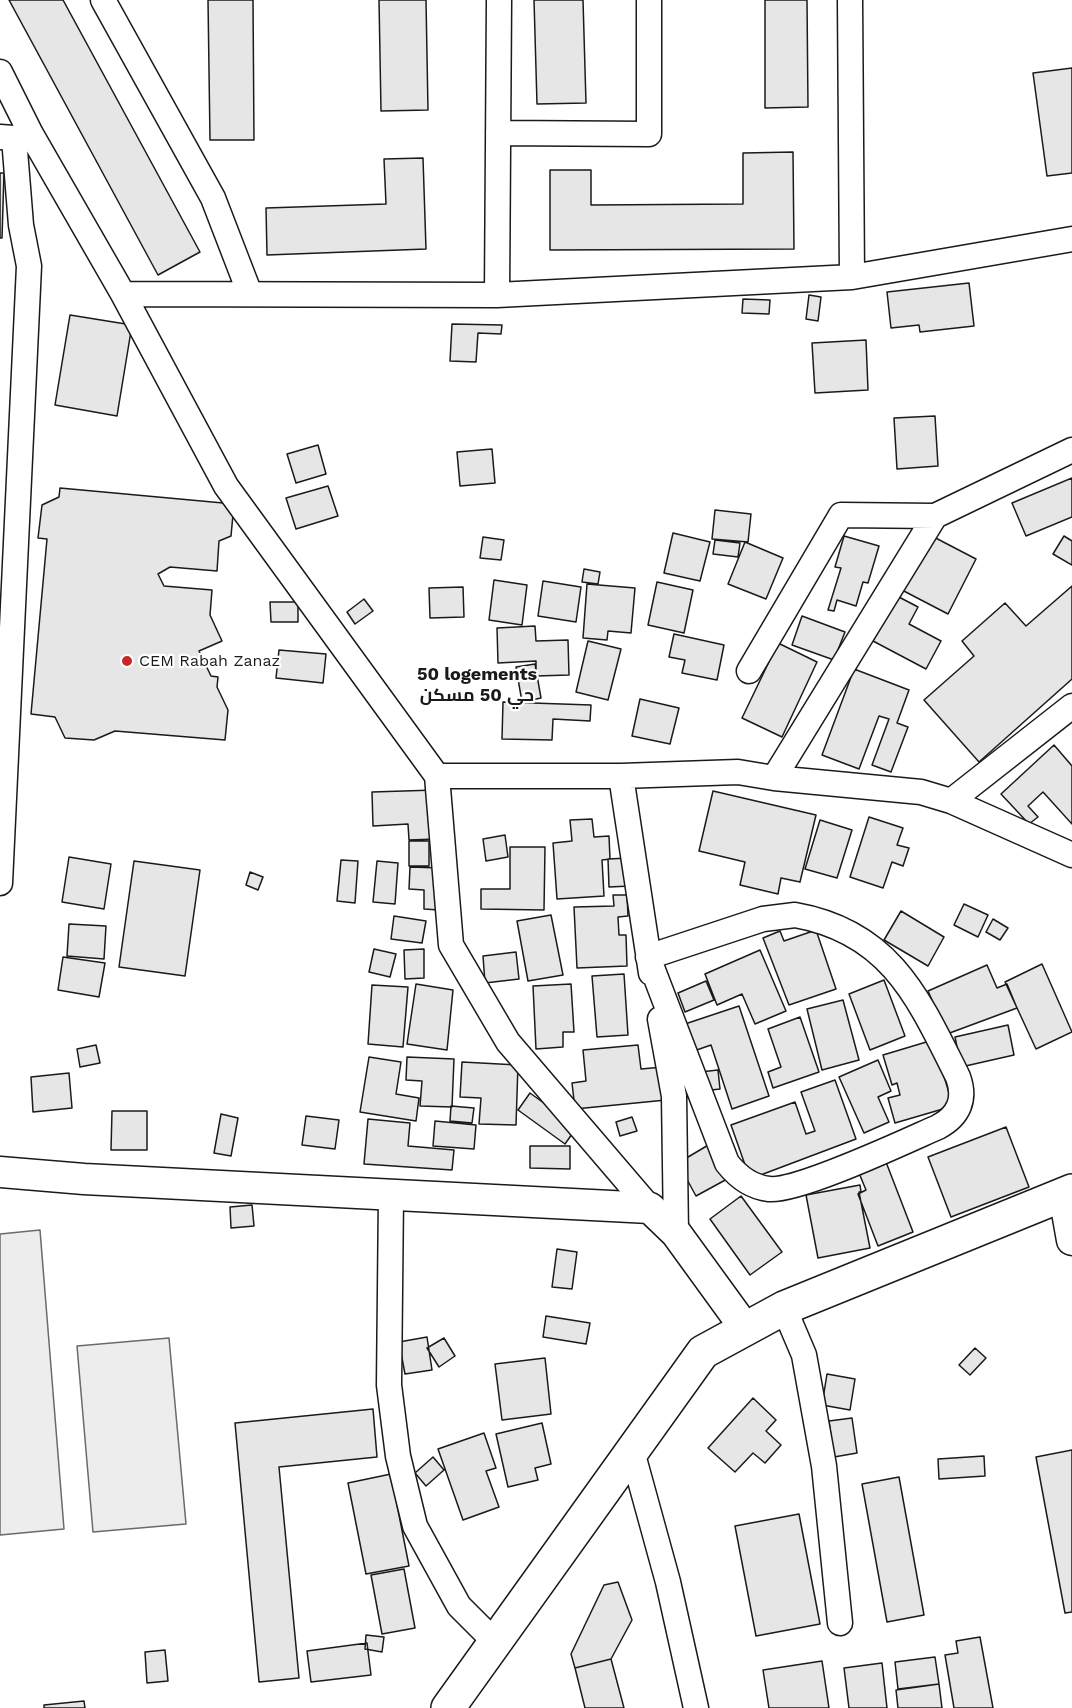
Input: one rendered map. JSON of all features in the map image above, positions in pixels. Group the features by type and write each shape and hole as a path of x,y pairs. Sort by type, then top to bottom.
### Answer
{"main road":[{"path":"448,1708 703,1352 784,1308 1068,1193"}],"street":[{"path":"103,0 213,198 250,294"},
{"path":"497,295 499,0"},
{"path":"498,133 649,134 650,0"},
{"path":"850,0 852,277"},
{"path":"0,72 15,136 21,225 29,266 11,408 0,883"},
{"path":"15,136 123,294 226,486 437,776 451,945 508,1042 650,1208 676,1233 745,1328"},
{"path":"123,294 497,295 852,277 1072,240"},
{"path":"749,671 841,515 935,516 1072,450"},
{"path":"774,778 935,516"},
{"path":"951,801 1072,706"},
{"path":"437,776 621,776 738,772 774,778 921,792 951,801 1072,855"},
{"path":"621,776 648,957 674,1096 676,1233"},
{"path":"778,916 811,918 856,938 899,972 921,1003 962,1088 962,1101 957,1112 938,1127 796,1185 770,1189 746,1181 731,1168 722,1151 648,957 778,916"},
{"path":"0,1172 650,1208"},
{"path":"1068,1193 1072,1240"},
{"path":"391,1195 389,1385 398,1456 415,1526 459,1606 495,1642"},
{"path":"784,1308 804,1355 824,1466 840,1623"},
{"path":"632,1451 668,1582 696,1708"}],"shaded area":[{"path":"40,1230 64,1529 0,1535 0,1234"},
{"path":"169,1338 186,1524 93,1532 77,1346"}],"building":[{"path":"9,0 63,0 200,252 158,275"},
{"path":"208,0 253,0 254,140 210,140"},
{"path":"379,0 426,0 428,110 381,111"},
{"path":"534,0 583,0 586,103 537,104"},
{"path":"765,0 807,0 808,107 765,108"},
{"path":"1072,68 1072,173 1047,176 1033,73"},
{"path":"793,152 794,249 550,250 550,170 591,170 591,205 743,204 743,153"},
{"path":"423,158 426,249 267,255 266,208 386,204 384,159"},
{"path":"0,173 4,173 2,238 0,238"},
{"path":"969,283 974,326 920,332 919,325 891,328 887,292"},
{"path":"809,295 821,297 818,321 806,319"},
{"path":"743,299 770,300 769,314 742,313"},
{"path":"70,315 132,325 117,416 55,405"},
{"path":"452,324 502,325 501,334 478,333 476,362 450,361"},
{"path":"866,340 868,390 815,393 812,343"},
{"path":"935,416 938,466 897,469 894,418"},
{"path":"318,445 326,474 296,483 287,454"},
{"path":"492,449 495,483 460,486 457,452"},
{"path":"1072,478 1072,517 1026,536 1012,503"},
{"path":"328,486 338,516 296,529 286,498"},
{"path":"60,488 234,504 231,536 219,541 217,571 170,567 158,574 164,586 212,590 210,615 222,641 199,651 211,676 218,677 217,687 228,710 225,740 115,731 94,740 65,738 55,717 31,714 47,539 38,538 42,505 59,497"},
{"path":"715,510 751,514 748,542 712,539"},
{"path":"673,533 710,542 700,581 664,573"},
{"path":"928,534 976,559 948,614 900,589"},
{"path":"844,536 879,546 868,583 863,582 856,606 837,600 834,611 828,610 841,568 835,567"},
{"path":"1064,536 1072,541 1072,565 1053,554"},
{"path":"483,537 504,540 501,560 480,558"},
{"path":"715,540 740,543 738,557 713,554"},
{"path":"745,542 783,558 766,599 728,584"},
{"path":"584,569 600,572 598,584 582,582"},
{"path":"494,580 527,585 522,625 489,620"},
{"path":"543,581 581,587 576,622 538,616"},
{"path":"657,582 693,590 684,633 648,625"},
{"path":"587,584 635,588 631,633 608,631 607,640 583,638"},
{"path":"1072,586 1072,679 979,762 924,700 974,656 962,641 1005,603 1026,626"},
{"path":"463,587 464,617 430,618 429,588"},
{"path":"897,596 918,607 909,624 941,641 926,669 873,641"},
{"path":"364,599 373,611 355,624 347,612"},
{"path":"270,602 298,602 298,622 271,622"},
{"path":"802,616 845,632 834,660 792,645"},
{"path":"535,626 536,641 568,640 569,675 536,676 536,661 498,663 497,628"},
{"path":"674,634 724,645 717,680 682,673 685,660 669,657"},
{"path":"588,641 621,649 608,700 576,692"},
{"path":"778,643 817,662 782,737 742,718"},
{"path":"279,650 326,654 323,683 276,678"},
{"path":"535,664 541,698 522,702 516,667"},
{"path":"854,669 909,690 897,723 908,727 891,772 872,765 889,719 879,716 859,769 822,755"},
{"path":"640,699 679,708 670,744 632,736"},
{"path":"503,702 591,705 590,721 553,719 552,740 502,739"},
{"path":"1054,745 1072,766 1072,824 1043,792 1028,806 1038,817 1029,824 1001,794"},
{"path":"435,790 436,839 409,840 408,824 373,826 372,792"},
{"path":"713,791 816,815 800,882 781,878 778,894 740,885 745,862 699,851"},
{"path":"869,817 903,828 897,845 909,848 903,866 892,862 883,888 850,877"},
{"path":"592,819 594,837 609,836 610,859 602,860 604,896 557,899 553,843 572,841 570,820"},
{"path":"820,820 852,830 837,878 805,869"},
{"path":"505,835 508,857 486,861 483,839"},
{"path":"409,841 429,841 429,866 409,866"},
{"path":"510,847 545,847 544,910 481,909 481,889 510,889"},
{"path":"69,857 111,864 104,909 62,902"},
{"path":"629,858 630,886 609,887 608,859"},
{"path":"341,860 358,861 355,903 337,901"},
{"path":"134,861 200,870 185,976 119,967"},
{"path":"377,861 398,863 395,904 373,902"},
{"path":"410,867 441,868 439,910 424,909 424,890 409,889"},
{"path":"250,872 263,877 258,890 246,885"},
{"path":"613,895 627,895 628,916 618,917 619,935 626,935 627,966 577,968 574,907 614,906"},
{"path":"964,904 988,915 978,937 954,925"},
{"path":"901,911 944,937 928,966 884,940"},
{"path":"551,915 563,975 528,981 517,921"},
{"path":"394,916 426,921 422,943 391,939"},
{"path":"993,919 1008,928 1000,940 986,932"},
{"path":"69,924 106,926 104,959 67,956"},
{"path":"816,930 836,989 789,1005 763,938 780,931 784,941"},
{"path":"374,949 396,954 390,977 369,972"},
{"path":"424,949 424,978 405,979 404,950"},
{"path":"760,950 786,1011 755,1024 742,994 717,1005 705,974"},
{"path":"516,952 519,979 485,983 483,956"},
{"path":"63,957 105,963 99,997 58,990"},
{"path":"1042,964 1072,1032 1036,1049 1005,982"},
{"path":"987,965 997,988 1007,984 1017,1008 947,1034 928,991"},
{"path":"624,974 628,1035 597,1037 592,976"},
{"path":"884,980 905,1036 870,1050 849,994"},
{"path":"706,981 714,1000 685,1012 678,993"},
{"path":"416,984 453,990 447,1050 407,1044"},
{"path":"571,984 574,1032 563,1032 563,1047 536,1049 533,986"},
{"path":"372,985 408,987 403,1047 368,1044"},
{"path":"843,1000 859,1060 822,1070 807,1009"},
{"path":"739,1006 769,1096 732,1109 711,1045 691,1052 682,1025"},
{"path":"800,1017 819,1072 773,1088 768,1072 781,1067 768,1029"},
{"path":"1008,1025 1014,1055 961,1067 955,1037"},
{"path":"933,1040 953,1106 895,1123 888,1098 900,1095 897,1083 892,1085 883,1055"},
{"path":"96,1045 100,1063 80,1067 77,1049"},
{"path":"638,1045 641,1069 663,1067 666,1100 575,1109 572,1083 586,1081 583,1050"},
{"path":"369,1057 401,1062 396,1094 419,1098 416,1121 360,1112"},
{"path":"407,1057 454,1059 452,1107 420,1106 422,1081 406,1080"},
{"path":"878,1060 891,1091 878,1097 889,1122 864,1133 839,1077"},
{"path":"462,1062 518,1065 516,1125 479,1124 481,1098 460,1097"},
{"path":"718,1070 720,1089 703,1091 700,1072"},
{"path":"69,1073 72,1108 33,1112 31,1077"},
{"path":"835,1080 856,1139 750,1179 731,1125 795,1102 806,1134 815,1131 801,1092"},
{"path":"530,1093 577,1127 565,1144 518,1110"},
{"path":"451,1106 474,1108 472,1123 450,1121"},
{"path":"112,1111 147,1111 147,1150 111,1150"},
{"path":"221,1114 238,1118 231,1156 214,1153"},
{"path":"306,1116 339,1120 335,1149 302,1145"},
{"path":"632,1117 637,1131 620,1136 616,1122"},
{"path":"368,1119 410,1123 408,1146 454,1150 452,1170 364,1164"},
{"path":"435,1121 476,1125 474,1149 433,1146"},
{"path":"1006,1127 1029,1187 951,1217 928,1157"},
{"path":"710,1144 729,1178 696,1196 678,1163"},
{"path":"530,1146 570,1146 570,1169 530,1168"},
{"path":"886,1162 913,1232 878,1246 858,1194 866,1190 859,1173"},
{"path":"860,1185 861,1192 859,1192 870,1248 818,1258 806,1195"},
{"path":"741,1196 782,1252 750,1275 710,1219"},
{"path":"252,1205 254,1226 231,1228 230,1207"},
{"path":"557,1249 577,1252 572,1289 552,1287"},
{"path":"546,1316 590,1323 586,1344 543,1337"},
{"path":"427,1337 432,1370 405,1374 399,1342"},
{"path":"444,1338 455,1356 439,1367 427,1348"},
{"path":"975,1348 986,1358 970,1375 959,1365"},
{"path":"545,1358 551,1414 502,1420 495,1364"},
{"path":"827,1374 855,1379 850,1410 822,1405"},
{"path":"753,1398 776,1420 766,1431 781,1445 765,1463 753,1453 735,1472 708,1448"},
{"path":"373,1409 377,1457 279,1467 299,1678 259,1682 235,1423"},
{"path":"852,1418 857,1453 834,1457 829,1421"},
{"path":"542,1423 551,1464 535,1468 538,1480 508,1487 496,1434"},
{"path":"484,1433 496,1468 486,1471 499,1507 463,1520 438,1449"},
{"path":"1072,1450 1072,1612 1065,1613 1036,1457"},
{"path":"984,1456 985,1476 939,1479 938,1459"},
{"path":"433,1457 444,1470 426,1486 415,1473"},
{"path":"391,1474 409,1566 366,1574 348,1483"},
{"path":"899,1477 924,1615 887,1622 862,1484"},
{"path":"799,1514 820,1624 756,1636 735,1526"},
{"path":"404,1569 415,1628 382,1634 371,1575"},
{"path":"618,1582 632,1620 611,1659 575,1668 571,1654 604,1585"},
{"path":"366,1635 384,1637 382,1652 365,1649"},
{"path":"980,1637 993,1708 954,1708 945,1655 958,1653 956,1641"},
{"path":"367,1643 371,1675 311,1682 307,1651"},
{"path":"165,1650 168,1681 147,1683 145,1652"},
{"path":"935,1657 939,1684 898,1689 895,1662"},
{"path":"611,1659 624,1708 585,1708 575,1668"},
{"path":"822,1661 829,1708 769,1708 763,1670"},
{"path":"882,1663 887,1708 849,1708 844,1668"},
{"path":"939,1684 942,1708 898,1708 896,1690"},
{"path":"84,1701 85,1708 44,1708 44,1705"}],"place":[{"name":"CEM Rabah Zanaz","path":"127,661"}],"district":[{"name":"50 logements حي 50 مسكن","path":"477,685"}]}
